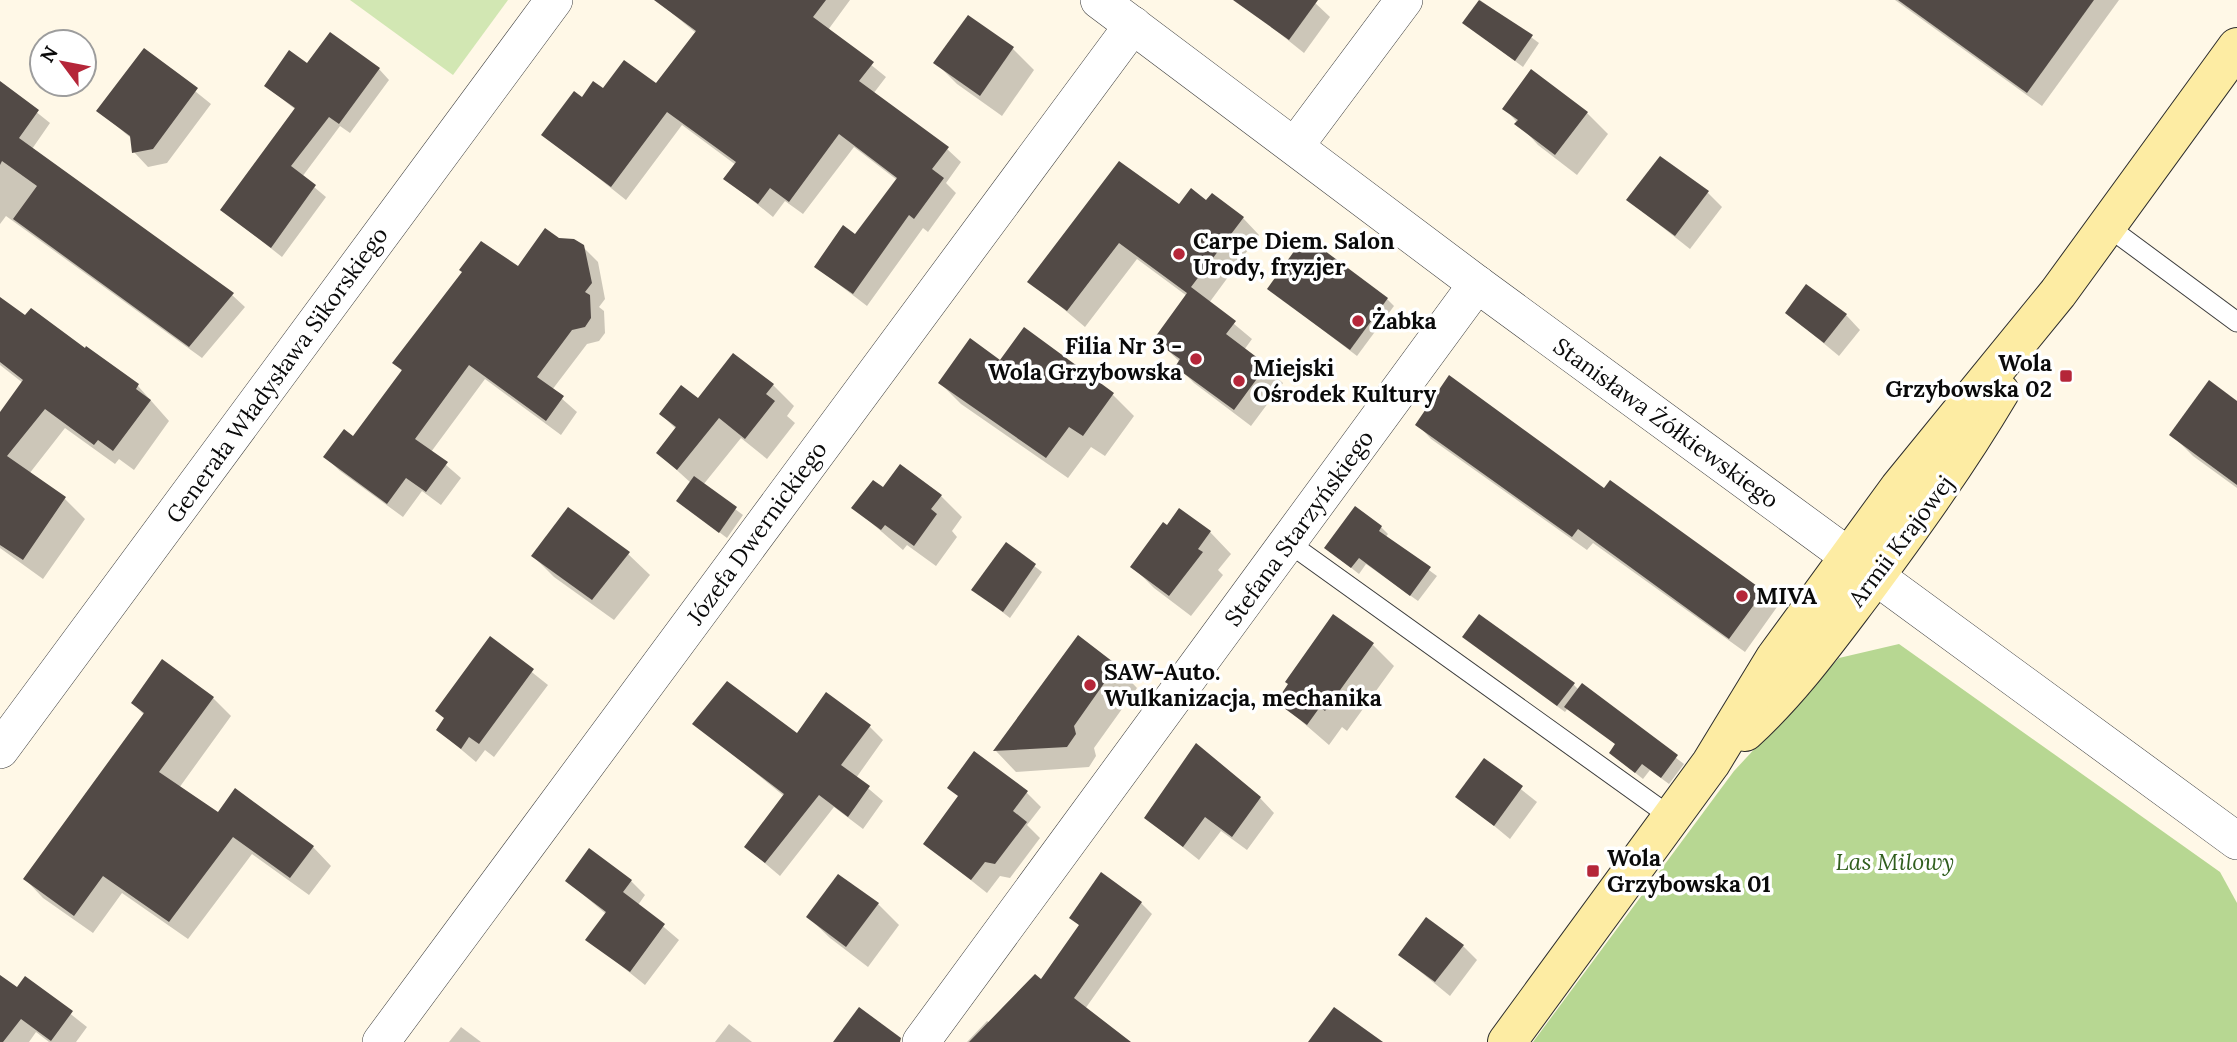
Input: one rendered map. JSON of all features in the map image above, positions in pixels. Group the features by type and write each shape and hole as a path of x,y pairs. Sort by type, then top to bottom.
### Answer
{"street":[{"name":"Generała Władysława Sikorskiego","path":"0,750 554,0"},
{"name":"Stanisława Żółkiewskiego","path":"1099,0 1477,284 2237,841"},
{"path":"1295,146 1404,0"},
{"name":"Józefa Dwernickiego","path":"382,1042 1133,25"},
{"name":"Armii Krajowej","path":"1507,1042 1711,763 1789,690 1927,452 2058,293 2237,47"},
{"name":"Stefana Starzyńskiego","path":"921,1042 1477,284"}],"lane":[{"path":"2107,226 2237,322"},
{"path":"1289,543 1671,817"}],"green space":[{"path":"350,0 508,0 453,75"},
{"name":"Las Milowy","path":"1899,644 2220,872 2237,903 2237,1042 1533,1042 1734,771 1839,658"}],"building":[{"path":"654,0 826,0 813,17 874,62 859,81 949,147 932,169 944,178 914,219 909,215 853,294 814,267 843,225 855,234 897,178 839,134 789,202 770,188 758,204 723,179 736,162 667,112 611,187 541,135 574,91 582,97 593,81 603,88 624,60 656,83 696,31"},
{"path":"1233,0 1318,0 1289,40"},
{"path":"1479,0 1533,35 1515,61 1462,23"},
{"path":"1898,0 2094,0 2027,93"},
{"path":"968,15 1014,47 980,96 933,63"},
{"path":"330,32 380,68 339,124 329,117 291,166 316,185 271,248 220,210 295,108 264,86 289,50 307,63"},
{"path":"144,48 198,88 153,149 132,153 130,136 96,111"},
{"path":"1531,69 1588,112 1555,155 1514,124 1518,120 1502,109"},
{"path":"0,81 39,110 19,138 234,293 189,347 13,219 37,186 2,161 0,165"},
{"path":"1660,156 1709,191 1675,236 1626,200"},
{"path":"1119,161 1179,204 1191,188 1206,200 1212,193 1244,217 1191,287 1236,321 1226,334 1267,365 1234,410 1175,367 1180,359 1153,340 1187,293 1119,243 1067,311 1027,282"},
{"path":"545,228 559,238 574,239 584,245 592,283 585,292 590,295 591,318 585,327 572,330 537,377 564,396 546,421 469,365 415,439 448,462 426,492 406,478 387,504 323,457 344,429 353,436 402,370 392,363 462,272 459,270 481,241 518,266"},
{"path":"1305,236 1388,298 1350,350 1267,289"},
{"path":"1806,284 1847,314 1824,343 1785,313"},
{"path":"0,297 25,315 31,308 139,384 136,389 151,400 113,451 98,440 94,445 45,409 7,456 66,497 23,560 0,545 0,412 23,380 0,362"},
{"path":"1024,327 1114,393 1083,436 1069,427 1046,458 938,383 970,338 1000,360"},
{"path":"733,353 774,384 766,394 775,401 745,439 719,418 677,470 656,453 676,427 659,414 681,385 698,398"},
{"path":"1449,375 1604,488 1610,480 1764,591 1729,639 1578,529 1572,537 1415,425"},
{"path":"2209,380 2237,401 2237,485 2169,435"},
{"path":"900,464 942,495 931,509 937,514 914,546 885,525 881,530 851,508 873,480 883,487"},
{"path":"694,476 737,507 719,533 676,501"},
{"path":"1355,506 1382,526 1379,531 1431,567 1410,596 1359,558 1351,568 1324,548"},
{"path":"568,507 630,552 592,600 531,556"},
{"path":"1179,508 1211,531 1198,549 1203,552 1169,596 1130,567 1163,522 1167,525"},
{"path":"1006,542 1036,564 1003,612 971,590"},
{"path":"1333,614 1374,643 1325,711 1320,707 1307,725 1276,702 1288,684 1285,682"},
{"path":"1479,614 1575,683 1557,706 1462,637"},
{"path":"1078,635 1117,665 1074,726 1076,734 1067,747 993,751"},
{"path":"490,636 534,669 479,744 469,737 461,749 436,730 444,718 435,711"},
{"path":"162,659 214,697 159,772 218,812 235,788 314,846 290,878 233,837 169,922 103,876 74,916 23,879 144,713 131,703"},
{"path":"727,681 797,733 826,692 871,725 841,765 870,786 848,817 819,795 765,863 744,847 784,794 692,724"},
{"path":"1582,683 1678,755 1661,778 1642,764 1635,773 1609,753 1615,744 1564,707"},
{"path":"1196,743 1261,797 1232,837 1205,817 1183,847 1144,818"},
{"path":"974,751 1028,791 1013,811 1027,822 995,864 985,862 971,880 923,844 958,796 947,788"},
{"path":"1484,758 1523,786 1494,826 1455,797"},
{"path":"589,848 632,880 623,892 665,924 630,972 585,940 606,912 565,881"},
{"path":"1101,872 1142,902 1074,998 1131,1042 969,1042 1035,974 1041,979 1079,925 1069,918"},
{"path":"838,874 879,903 846,947 806,917"},
{"path":"1426,917 1464,945 1435,982 1398,955"},
{"path":"0,975 17,987 25,976 73,1011 51,1041 21,1019 3,1042 0,1042"},
{"path":"859,1007 901,1038 900,1042 833,1042"},
{"path":"1334,1007 1383,1042 1308,1042"}],"place":[{"name":"Carpe Diem. Salon Urody, fryzjer","path":"1179,254"},
{"name":"Żabka","path":"1358,321"},
{"name":"Filia Nr 3 - Wola Grzybowska","path":"1196,359"},
{"name":"Wola Grzybowska 02","path":"2066,376"},
{"name":"Miejski Ośrodek Kultury","path":"1239,381"},
{"name":"MIVA","path":"1742,596"},
{"name":"SAW-Auto. Wulkanizacja, mechanika","path":"1090,685"},
{"name":"Wola Grzybowska 01","path":"1593,871"}]}
